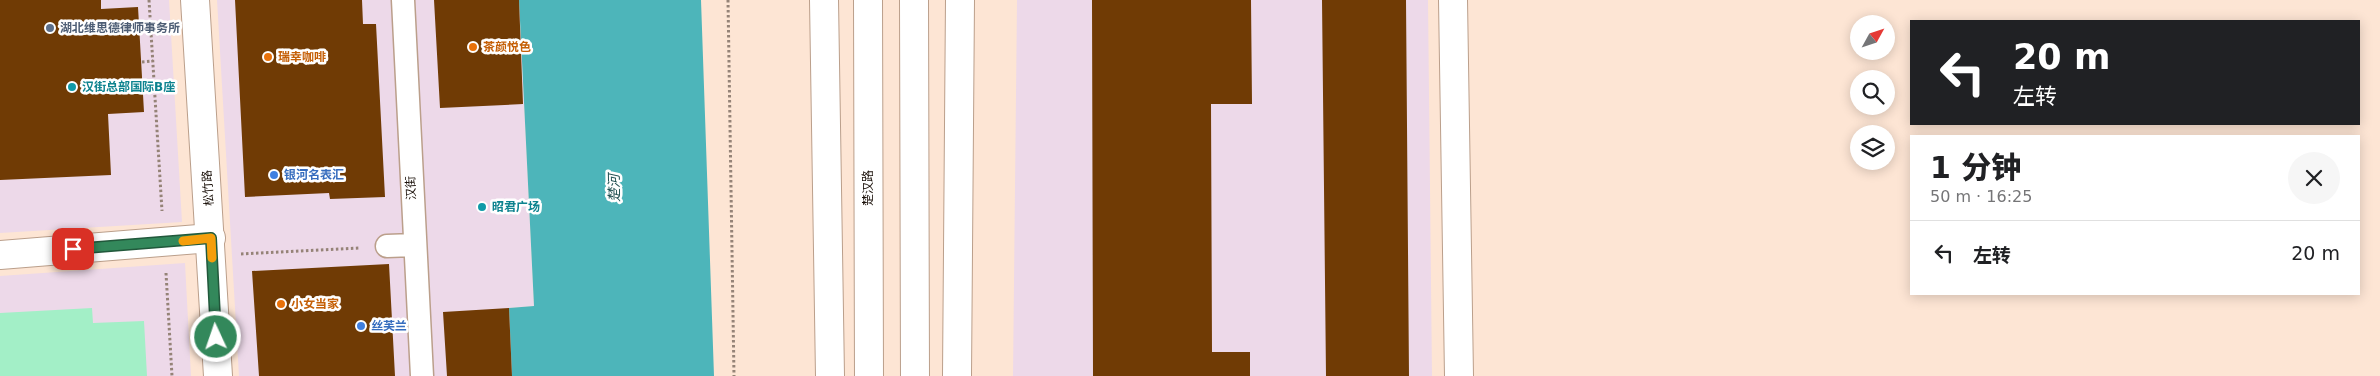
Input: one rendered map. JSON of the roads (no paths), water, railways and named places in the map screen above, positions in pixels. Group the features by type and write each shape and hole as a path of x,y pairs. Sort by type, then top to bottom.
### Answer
{"main road":[{"name":"松竹路","path":"195,0 218,376"},
{"path":"824,0 830,376"},
{"name":"楚汉路","path":"868,0 869,376"},
{"path":"914,0 915,376"},
{"path":"957,376 960,0"},
{"path":"1453,0 1459,376"},
{"path":"0,255 211,238"}],"street":[{"name":"汉街","path":"403,0 422,376"},
{"path":"387,246 414,245"}],"water":[{"name":"楚河","path":"519,0 701,0 714,376 512,376 509,308 534,306"}],"place":[{"name":"湖北维思德律师事务所","path":"50,28"},
{"name":"茶颜悦色","path":"473,47"},
{"name":"瑞幸咖啡","path":"268,57"},
{"name":"汉街总部国际B座","path":"72,87"},
{"name":"银河名表汇","path":"274,175"},
{"name":"昭君广场","path":"482,207"},
{"name":"小女当家","path":"281,304"},
{"name":"丝芙兰","path":"361,326"}]}
